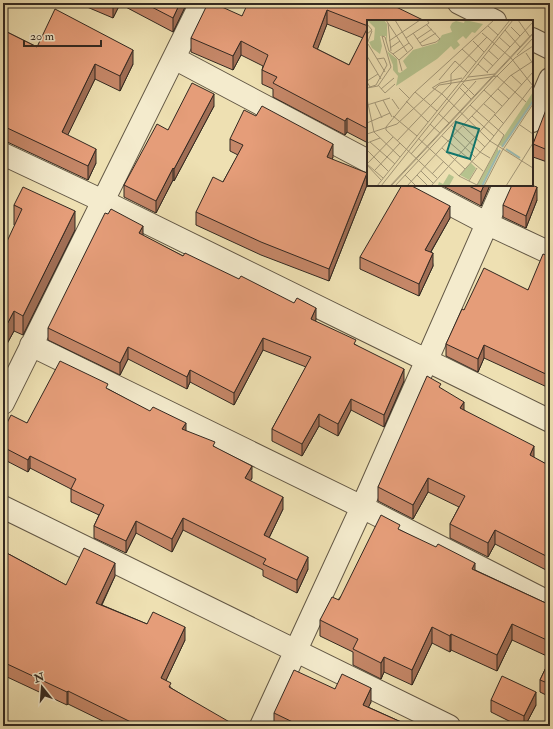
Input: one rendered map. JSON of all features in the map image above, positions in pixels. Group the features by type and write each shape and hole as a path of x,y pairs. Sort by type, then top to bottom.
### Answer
{"street":[{"path":"3,403 201,3"},
{"path":"459,3 493,20"},
{"path":"533,40 550,48"},
{"path":"174,58 367,160"},
{"path":"533,119 550,79"},
{"path":"3,154 550,421"},
{"path":"416,186 488,224 550,252"},
{"path":"261,726 362,507 504,186"},
{"path":"31,345 362,507 550,603"},
{"path":"3,507 449,726"}],"building":[{"path":"144,3 180,3 173,18"},
{"path":"208,3 213,3 242,16 248,3 388,3 423,20 367,20 367,26 327,10 313,47 349,65 367,29 367,128 347,118 345,121 273,83 277,77 262,70 268,55 241,41 233,56 191,38"},
{"path":"55,9 133,50 120,76 95,64 62,132 96,149 88,166 3,126 3,30 37,47"},
{"path":"192,83 214,94 156,201 124,185 157,124 168,130"},
{"path":"262,106 333,144 327,157 367,173 329,269 261,242 196,212 213,177 223,182 243,145 230,139 244,110 256,116"},
{"path":"547,107 550,108 550,151 533,144"},
{"path":"401,186 412,186 450,206 425,250 433,253 419,284 360,257"},
{"path":"469,186 484,186 481,192"},
{"path":"512,186 537,187 526,216 503,205"},
{"path":"23,187 75,211 23,316 14,311 3,332 3,250 22,209 14,205"},
{"path":"111,209 143,226 139,233 183,256 185,253 239,279 241,276 294,303 297,298 316,308 311,319 356,340 354,344 404,369 384,415 351,399 338,424 319,414 302,444 272,429 311,357 263,338 234,393 190,370 187,377 128,347 120,363 48,328 105,213 108,214"},
{"path":"543,254 550,257 550,376 484,345 478,359 446,344 462,309 464,310 484,268 528,290"},
{"path":"60,361 108,384 106,388 150,411 153,407 186,423 182,429 215,442 213,446 252,466 245,478 283,497 264,535 308,557 297,580 263,564 266,559 183,518 172,539 136,521 126,541 94,526 104,505 71,489 76,479 30,456 28,460 3,447 3,431 11,415 27,423"},
{"path":"427,376 441,384 439,387 464,402 460,408 534,446 530,455 550,466 550,558 495,530 488,543 450,524 465,496 428,478 413,505 378,487"},
{"path":"550,378 550,386 547,385"},
{"path":"381,515 400,525 398,529 436,547 438,544 475,563 472,569 550,605 550,640 549,641 512,624 497,655 432,627 412,670 384,657 381,663 353,649 358,639 320,620 332,597 339,600"},
{"path":"84,548 115,563 96,603 147,624 153,612 185,627 161,678 171,683 169,687 233,724 231,726 139,726 68,691 67,692 5,663 4,666 3,665 3,551 66,585"},
{"path":"550,659 550,684 540,680"},
{"path":"294,670 335,689 342,674 371,688 363,705 410,726 301,726 274,713"},
{"path":"502,676 536,692 524,716 491,700"}]}
